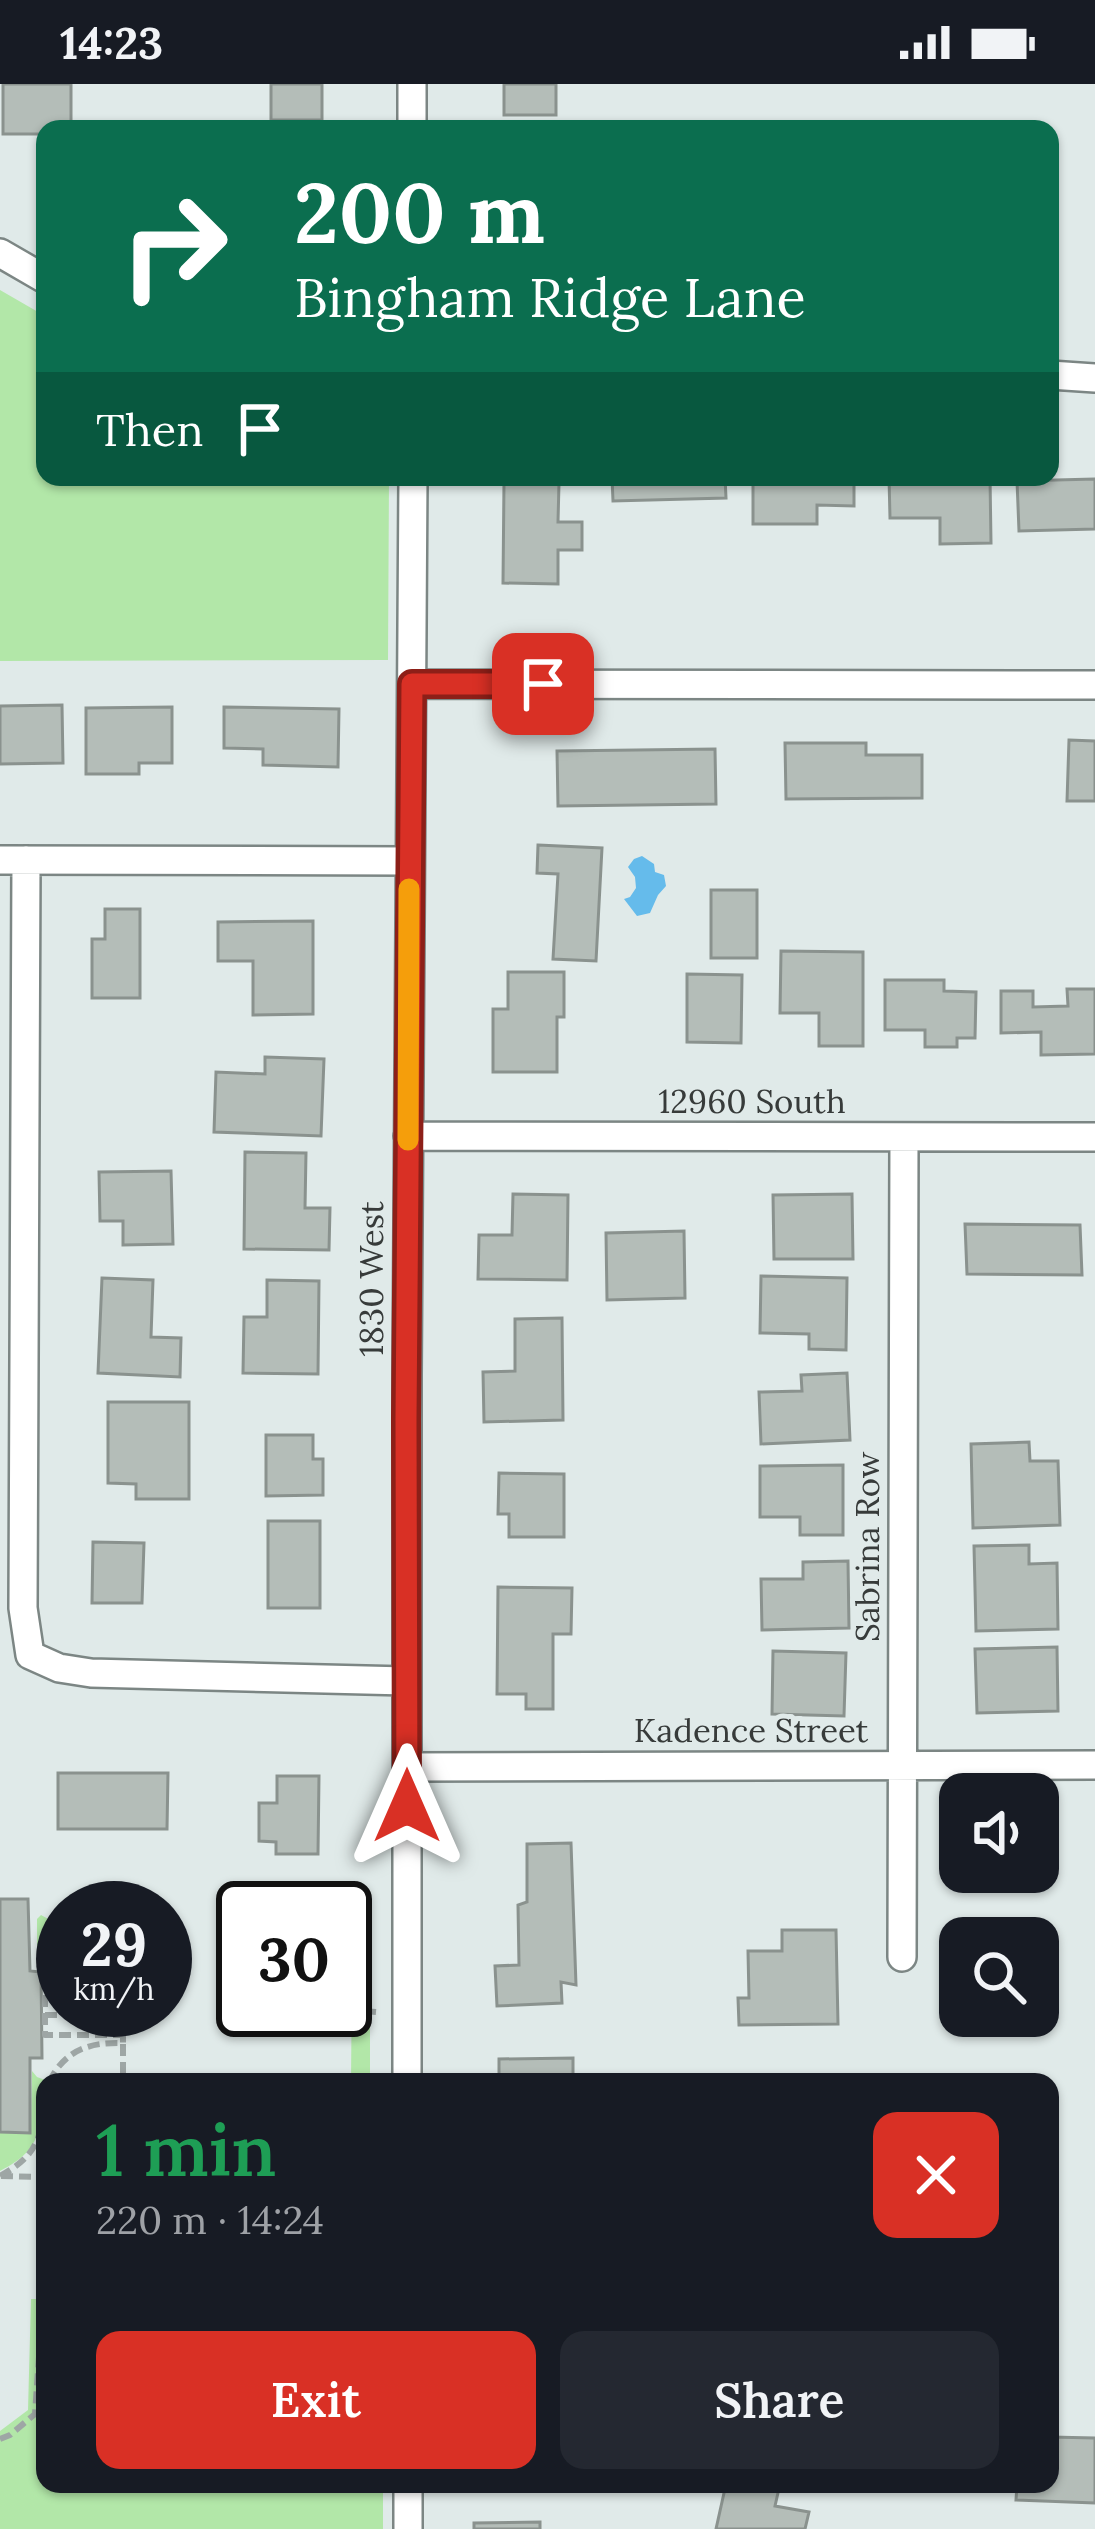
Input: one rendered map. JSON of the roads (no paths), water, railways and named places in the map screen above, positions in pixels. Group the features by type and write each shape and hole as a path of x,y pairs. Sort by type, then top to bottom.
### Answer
{"street":[{"path":"412,84 412,120"},
{"path":"0,254 36,274"},
{"path":"1059,376 1095,378"},
{"name":"1830 West","path":"407,2073 413,486"},
{"path":"412,684 1095,685"},
{"path":"406,1681 91,1673 59,1668 30,1654 23,1608 13,860 410,860"},
{"name":"12960 South","path":"408,1136 1095,1137"},
{"name":"Sabrina Row","path":"902,1957 904,1137"},
{"name":"Kadence Street","path":"407,1767 1095,1765"},
{"path":"408,2493 408,2529"}],"water":[{"path":"642,856 654,864 655,872 664,875 666,886 650,913 637,916 624,899 636,888 628,867"}]}
